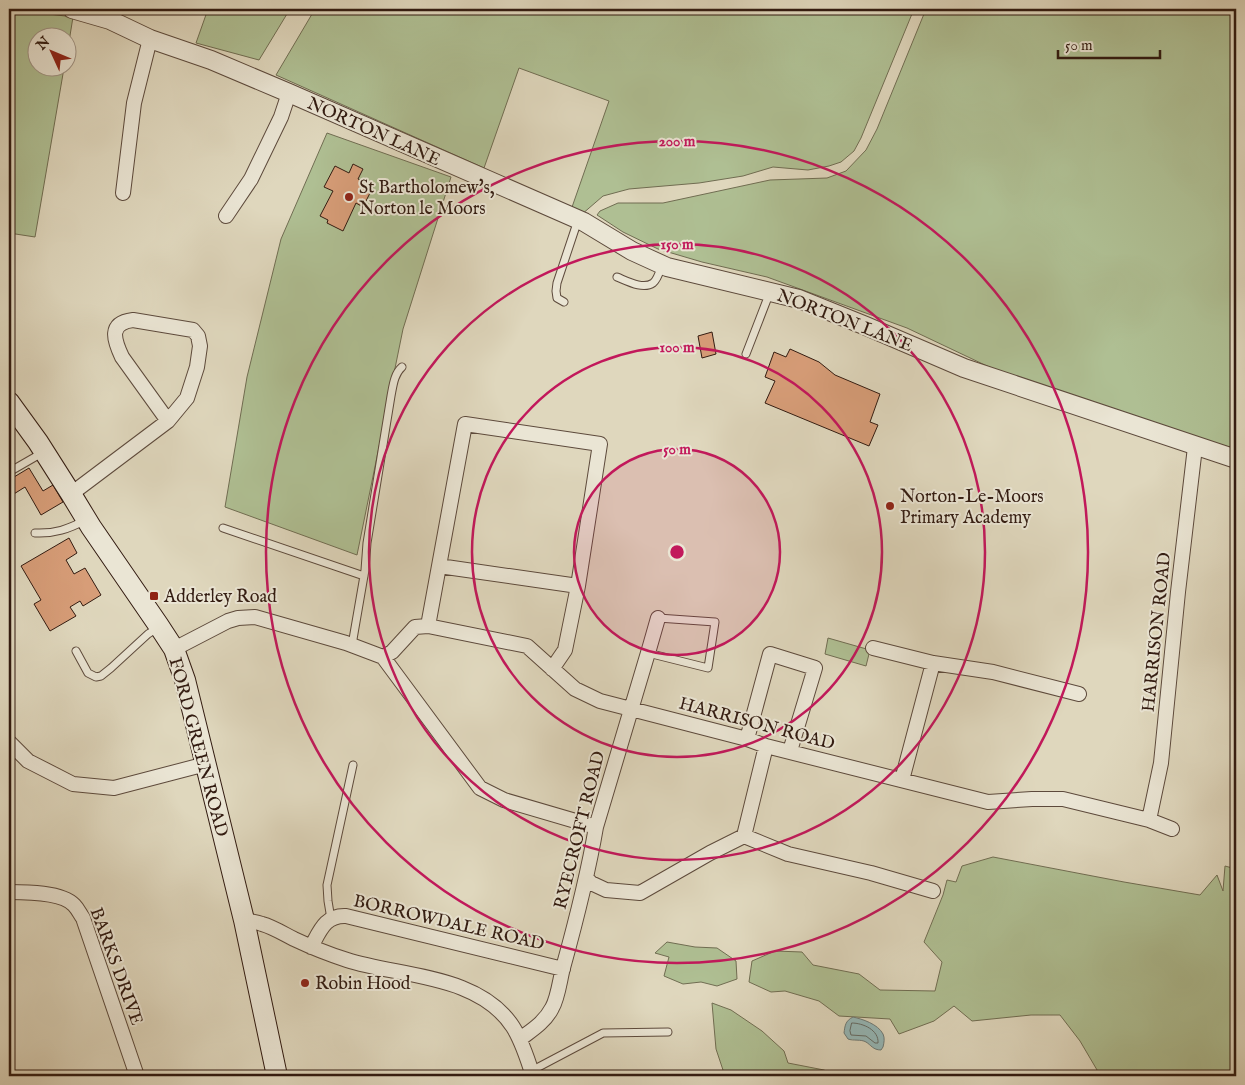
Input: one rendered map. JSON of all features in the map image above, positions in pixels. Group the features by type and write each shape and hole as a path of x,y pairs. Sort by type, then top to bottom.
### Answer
{"main road":[{"name":"FORD GREEN ROAD","path":"9,402 45,452 86,520 174,649 185,680 244,920 277,1076"}],"street":[{"name":"NORTON LANE","path":"72,9 110,20 150,39 211,60 289,93 584,222 632,251 667,266 799,299 964,368 1236,459"},
{"path":"123,193 134,103 150,39"},
{"path":"226,216 251,179 289,93"},
{"path":"71,494 168,421 187,398 198,367 200,346 198,336 193,330 133,320 125,321 118,326 115,335 117,346 122,357 168,421"},
{"path":"383,657 392,652 415,627 428,626 465,424 600,444 578,586 565,650 552,669"},
{"name":"HARRISON ROAD","path":"1149,820 1161,763 1195,446"},
{"path":"440,566 578,586"},
{"path":"174,649 228,621 238,618 255,617 352,645 383,657 480,788 504,800 596,827"},
{"name":"RYECROFT ROAD","path":"520,1039 537,1027 553,1007 574,930 596,827 658,618"},
{"name":"HARRISON ROAD","path":"428,626 527,646 575,689 600,701 747,739 766,746 988,802 1063,799 1149,820 1172,829"},
{"path":"873,648 933,663 993,672 1079,694"},
{"path":"747,739 770,654 815,668 790,751"},
{"path":"902,780 933,663"},
{"path":"9,742 28,761 73,784 114,788 206,764"},
{"path":"744,836 766,746"},
{"path":"586,878 591,883 606,890 640,893 744,836 788,854 871,873 933,891"},
{"name":"BARKS DRIVE","path":"9,892 54,895 73,904 83,918 137,1076"},
{"name":"BORROWDALE ROAD","path":"311,947 321,929 331,919 346,916 563,969"},
{"path":"244,920 263,924 311,947 348,961 438,980 470,991 486,1000 501,1012 512,1026 520,1039 532,1074"}],"lane":[{"path":"564,302 557,298 557,283 578,220"},
{"path":"617,277 643,286 653,283 662,264"},
{"path":"746,354 770,292"},
{"path":"352,645 391,396 395,377 402,368"},
{"path":"9,472 45,452"},
{"path":"35,533 48,534 71,528 86,520"},
{"path":"223,528 364,576"},
{"path":"648,653 708,668 715,622 658,618"},
{"path":"76,651 88,673 96,677 101,676 159,626"},
{"path":"331,919 327,885 353,765"},
{"path":"532,1074 603,1033 668,1032"}],"green space":[{"path":"9,9 73,17 71,28 28,28 28,78 62,78 35,237 9,233"},
{"path":"208,9 290,9 259,60 196,43"},
{"path":"315,9 914,9 861,138 854,151 841,162 808,170 773,167 743,176 699,183 629,189 603,196 581,215 571,210 609,101 519,68 484,168 276,75"},
{"path":"926,9 1236,9 1236,449 1038,386 987,366 907,328 767,277 702,262 658,249 623,232 597,215 600,211 618,203 663,203 770,180 827,178 846,171 866,150 877,129"},
{"path":"327,133 451,177 403,329 357,555 225,507 247,377 281,239"},
{"path":"828,638 870,650 866,666 825,654"},
{"path":"993,857 1200,895 1217,875 1223,891 1225,866 1236,869 1236,1076 1100,1076 1080,1041 1060,1015 1031,1015 972,1021 954,1006 934,1021 899,1034 890,1019 839,1016 819,1001 785,991 771,992 749,982 752,961 775,951 802,952 813,965 859,974 880,990 935,991 942,962 924,942 947,880 956,882 962,866"},
{"path":"667,942 695,947 717,948 736,961 737,979 717,986 701,982 683,984 664,976 669,957 655,953"},
{"path":"712,1003 731,1010 762,1031 784,1051 788,1063 824,1070 836,1076 725,1076 716,1049"}],"water":[{"path":"853,1017 861,1019 881,1030 884,1039 881,1050 874,1048 864,1041 848,1039 844,1033 845,1026 848,1020"}],"building":[{"name":"St Bartholomew's, Norton le Moors","path":"353,164 363,169 358,179 373,187 363,207 356,203 343,231 327,223 328,220 320,216 333,191 324,187 335,166 349,173"},
{"path":"712,332 716,354 702,358 698,336"},
{"path":"790,349 819,362 835,375 880,394 870,422 878,425 869,446 765,403 775,381 765,377 774,352 786,357"},
{"path":"29,468 43,491 53,485 63,502 41,515 25,487 9,497 9,480"},
{"path":"69,538 77,553 66,560 74,574 85,568 101,595 83,606 80,601 70,607 76,616 50,631 34,604 41,600 21,566"}],"place":[{"name":"St Bartholomew's, Norton le Moors","path":"349,197"},
{"name":"Norton-Le-Moors Primary Academy","path":"890,506"},
{"name":"Adderley Road","path":"154,596"},
{"name":"Robin Hood","path":"305,983"}]}
